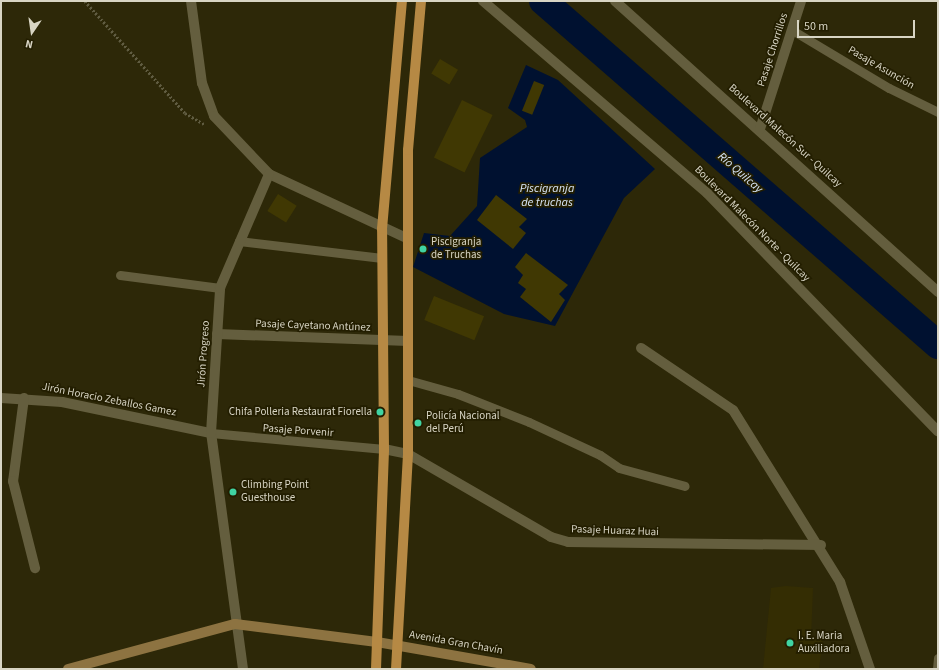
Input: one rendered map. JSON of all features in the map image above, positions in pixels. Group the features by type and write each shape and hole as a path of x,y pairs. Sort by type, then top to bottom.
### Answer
{"main road":[{"path":"376,669 384,449 382,228 402,1"},
{"path":"396,669 396,645 408,454 406,238 408,150 421,1"},
{"path":"68,669 235,624"},
{"name":"Avenida Gran Chavín","path":"235,624 377,642 530,669"}],"street":[{"path":"191,1 202,83 214,116 269,174 406,238"},
{"name":"Boulevard Malecón Norte - Quilcay","path":"483,1 707,193 938,431"},
{"name":"Boulevard Malecón Sur - Quilcay","path":"615,1 760,129 938,292"},
{"name":"Pasaje Chorrillos","path":"760,129 801,1"},
{"name":"Jirón Progreso","path":"243,669 235,624 211,433 220,288 269,174"},
{"name":"Pasaje Cayetano Antúnez","path":"217,334 408,341"},
{"path":"641,348 733,410 821,545 840,582 870,669"},
{"name":"Jirón Horacio Zeballos Gamez","path":"1,398 24,398 62,402 211,433"},
{"path":"24,398 14,481 35,568"},
{"name":"Pasaje Huaraz Huai","path":"384,449 408,454 551,537 568,542 821,545"}],"lane":[{"name":"Pasaje Asunción","path":"792,30 888,88 938,112"},
{"path":"239,241 382,258"},
{"path":"120,275 220,288"},
{"path":"408,380 458,394 529,422 600,455 619,468 685,486"},
{"name":"Pasaje Porvenir","path":"211,433 384,449"},
{"path":"936,669 938,658"}],"path":[{"path":"85,1 184,113 211,128"}],"shaded area":[{"path":"786,586 813,588 811,639 823,639 819,669 763,669 771,588"}],"water":[{"name":"Piscigranja de truchas","path":"526,65 558,80 655,169 624,198 555,326 504,314 413,267 424,233 450,236 477,206 480,158 527,127 525,120 508,108"}],"building":[{"path":"440,59 458,70 449,84 431,74"},
{"path":"534,81 544,85 532,115 522,111"},
{"path":"462,100 493,115 465,172 434,158"},
{"path":"278,194 297,206 286,223 267,211"},
{"path":"496,195 527,219 519,227 526,233 513,249 477,220"},
{"path":"526,253 568,285 559,294 565,300 551,322 520,297 526,289 518,283 523,275 515,267"},
{"path":"434,296 484,316 474,340 424,320"}],"waterway":[{"name":"Río Quilcay","path":"543,1 938,345"}],"place":[{"name":"Piscigranja de Truchas","path":"423,249"},
{"name":"Chifa Polleria Restaurat Fiorella","path":"380,412"},
{"name":"Policía Nacional del Perú","path":"418,423"},
{"name":"Climbing Point Guesthouse","path":"233,492"},
{"name":"I. E. Maria Auxiliadora","path":"790,643"}]}
